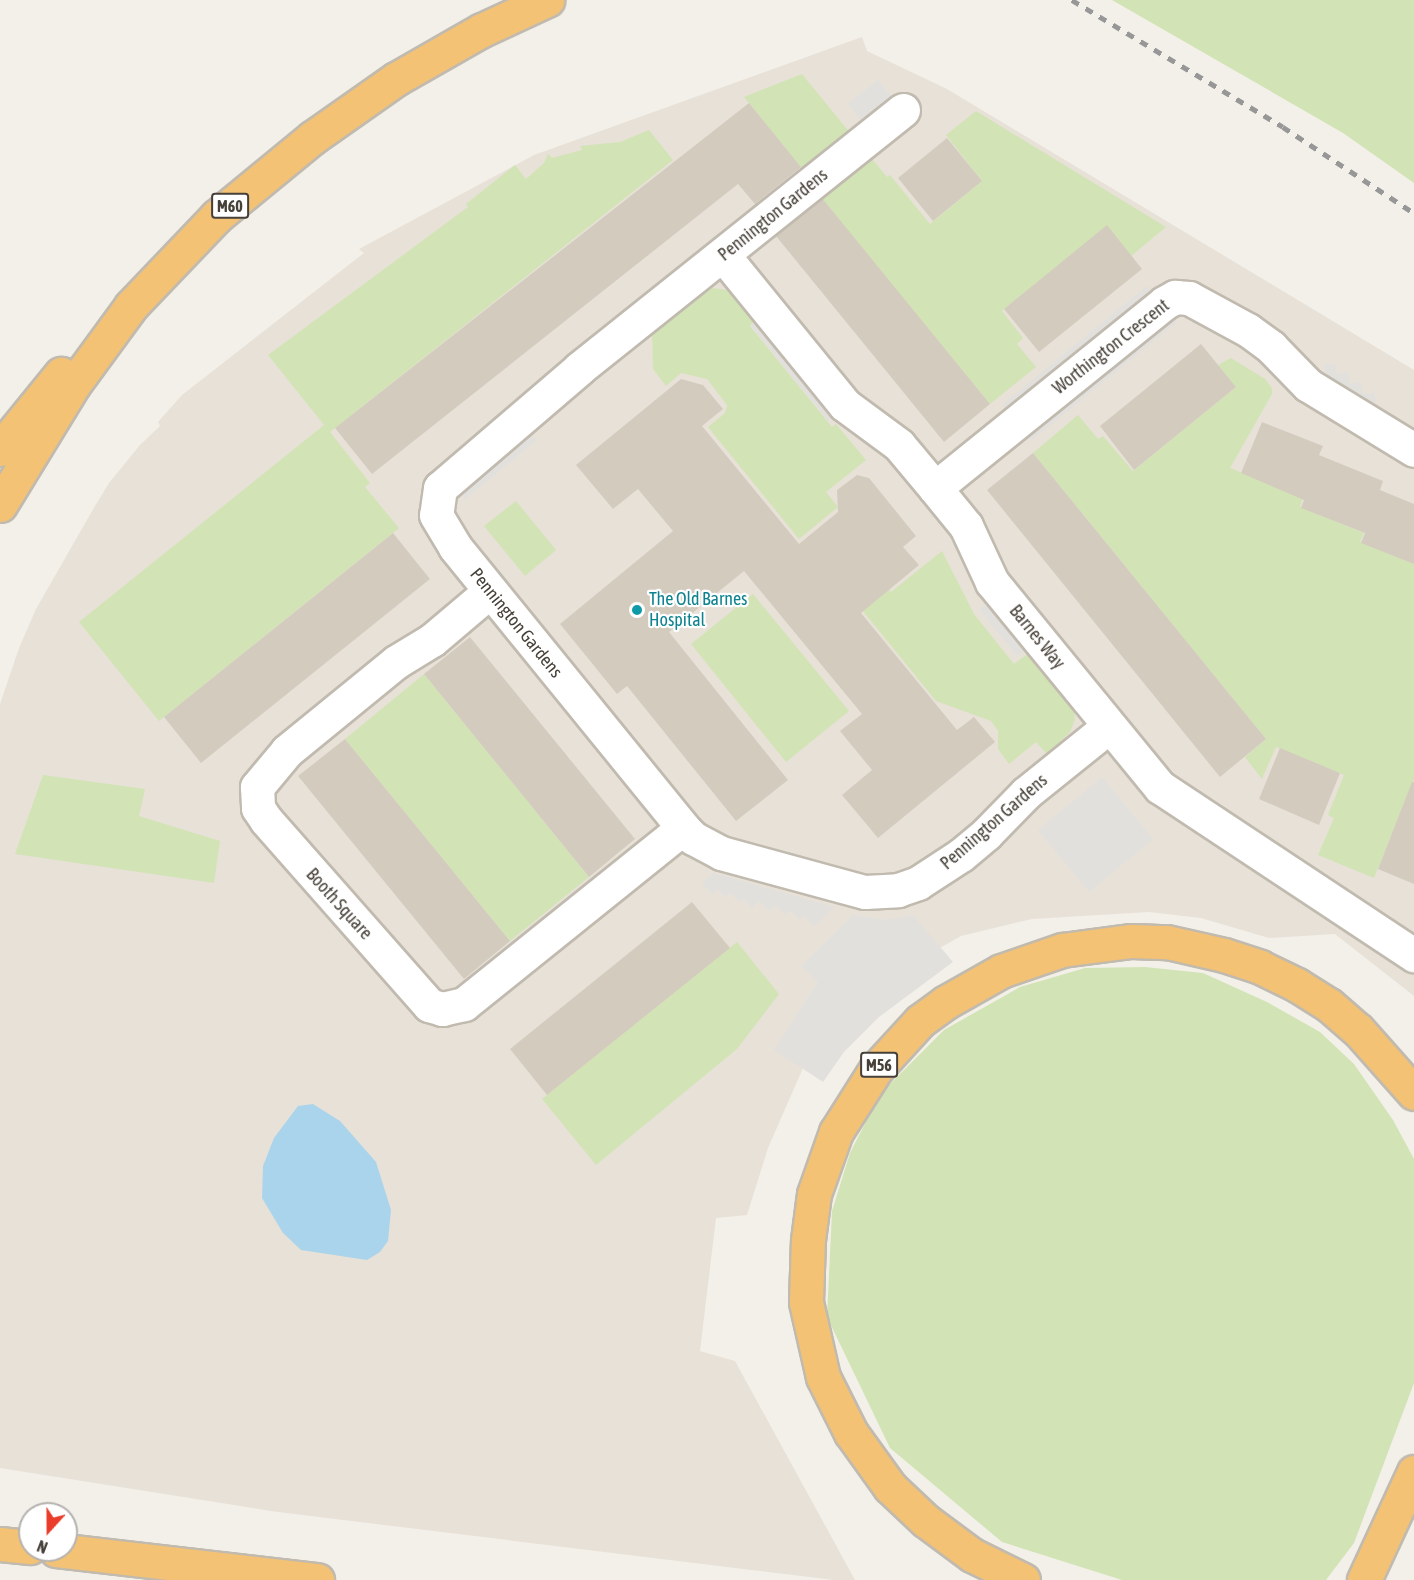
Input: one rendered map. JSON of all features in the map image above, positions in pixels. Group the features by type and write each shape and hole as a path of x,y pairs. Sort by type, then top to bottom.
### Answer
{"highway":[{"name":"M60","path":"0,449 75,358 131,306 217,216 352,108 396,79 472,35 547,0"},
{"name":"M60","path":"0,505 74,384 131,306"},
{"name":"M56","path":"1023,1580 972,1555 926,1521 896,1493 851,1433 823,1377 806,1302 808,1240 814,1194 836,1132 876,1070 920,1021 955,997 1001,971 1062,950 1131,941 1167,942 1224,955 1260,967 1297,984 1329,1005 1358,1030 1414,1093"},
{"path":"1368,1571 1414,1472"},
{"path":"0,1544 18,1546"},
{"path":"78,1553 317,1580"}],"street":[{"name":"Pennington Gardens","path":"903,110 557,387 440,488 435,508 440,523 490,591 683,828 693,838 721,853 865,892 898,890 918,883 961,855 986,834 1026,793 1108,727"},
{"name":"Barnes Way","path":"723,255 845,405 899,445 935,488 966,526 992,582 1154,781 1172,797 1414,955"},
{"name":"Worthington Crescent","path":"935,488 1164,303 1175,297 1189,298 1240,326 1271,347 1308,385 1414,450"},
{"name":"Booth Square","path":"490,591 432,640 396,662 287,751 257,787 258,808 266,820 429,1005 442,1009 464,1004 683,828"}],"shaded area":[{"path":"862,37 867,51 947,89 1414,370 1414,996 1335,934 1269,938 1201,918 1149,912 1032,919 961,936 910,965 803,1068 768,1148 747,1215 716,1218 700,1351 735,1361 855,1580 834,1580 278,1512 0,1468 0,704 19,648 36,609 95,506 109,483 140,445 160,426 158,422 182,395 364,253 359,249 534,155"},
{"path":"878,80 893,99 863,123 848,104"},
{"path":"1147,286 1155,295 1011,413 1003,404"},
{"path":"1169,313 1177,322 1032,440 1025,431"},
{"path":"759,318 836,415 828,421 750,325"},
{"path":"1335,363 1337,374 1348,372 1350,384 1361,382 1363,394 1374,393 1379,417 1328,385 1324,365"},
{"path":"529,432 536,441 465,499 457,489"},
{"path":"989,602 1026,648 1017,656 979,610"},
{"path":"1102,777 1153,839 1089,892 1038,830"},
{"path":"713,873 835,907 814,926 804,916 799,919 790,910 785,915 776,905 769,911 759,901 752,908 743,899 740,902 730,893 725,897 717,889 712,894 702,883"},
{"path":"853,915 886,920 913,915 953,962 879,1017 844,1052 823,1082 774,1050 818,982 801,966"}],"green space":[{"path":"1112,0 1414,0 1414,183 1343,133"},
{"path":"802,74 851,134 805,172 744,97"},
{"path":"976,111 1166,227 1131,256 1107,226 1002,311 1023,338 1017,344 1036,367 990,404 819,195 868,154 887,177 890,175 930,224 982,181 946,135"},
{"path":"649,130 673,160 330,432 370,483 365,487 399,528 159,721 79,622 324,425 268,355 468,207 466,204 515,165 526,179 544,163 548,154 552,158 582,150 580,146 620,142"},
{"path":"713,288 735,291 759,318 750,326 832,427 836,424 866,460 826,492 838,507 799,539 708,427 725,413 727,405 707,379 681,373 666,386 653,369 652,331 690,300"},
{"path":"1231,358 1265,379 1272,388 1272,394 1230,468 1303,498 1300,507 1364,533 1360,542 1414,564 1414,779 1374,878 1318,855 1334,818 1328,815 1344,775 1276,747 1262,779 1245,757 1266,739 1033,453 1078,415 1098,439 1103,436 1133,471 1236,387 1218,365"},
{"path":"516,501 556,550 525,576 484,526"},
{"path":"942,551 974,614 1014,664 1030,652 1074,708 1075,720 1070,732 1047,754 1036,742 1009,764 998,749 998,731 991,721 936,701 858,605 884,583 891,592"},
{"path":"753,594 849,711 786,762 691,644"},
{"path":"424,674 589,877 510,941 345,739"},
{"path":"43,775 145,789 139,816 220,841 214,883 15,854"},
{"path":"737,942 779,994 737,1049 596,1165 542,1099"},
{"path":"1145,967 1203,973 1267,1002 1320,1032 1354,1064 1393,1120 1414,1159 1414,1383 1354,1543 1326,1580 1122,1580 1002,1542 890,1448 827,1317 832,1211 850,1153 880,1094 944,1030 1020,987 1085,968"}],"water":[{"path":"313,1104 340,1121 376,1162 391,1210 388,1241 380,1252 367,1260 301,1250 283,1233 262,1198 263,1166 274,1138 298,1106"}],"building":[{"path":"749,103 801,167 755,204 738,184 372,474 335,428"},
{"path":"947,138 982,181 933,221 898,178"},
{"path":"822,198 990,404 944,442 776,236"},
{"path":"1107,225 1142,269 1039,352 1004,309"},
{"path":"1201,344 1236,387 1134,470 1100,426"},
{"name":"The Old Barnes Hospital","path":"681,379 703,385 723,409 702,426 799,544 838,512 837,490 857,475 869,478 916,536 903,547 919,565 861,613 957,730 974,717 995,742 878,838 842,795 872,770 840,731 862,714 744,571 669,632 788,780 736,821 627,686 617,694 560,624 673,531 638,489 613,509 576,465"},
{"path":"1262,422 1323,446 1319,455 1383,481 1380,490 1414,504 1414,564 1361,543 1365,533 1301,508 1304,500 1241,473"},
{"path":"1033,453 1266,739 1220,777 987,490"},
{"path":"393,533 430,579 201,763 164,717"},
{"path":"470,637 635,839 589,877 424,674"},
{"path":"345,739 510,941 464,979 298,776"},
{"path":"1280,748 1340,773 1319,825 1259,799"},
{"path":"1412,782 1414,782 1414,884 1378,869"},
{"path":"692,902 730,948 547,1095 510,1049"}],"railway":[{"path":"1072,0 1283,127 1414,213"}],"place":[{"name":"The Old Barnes Hospital","path":"637,610"}]}
